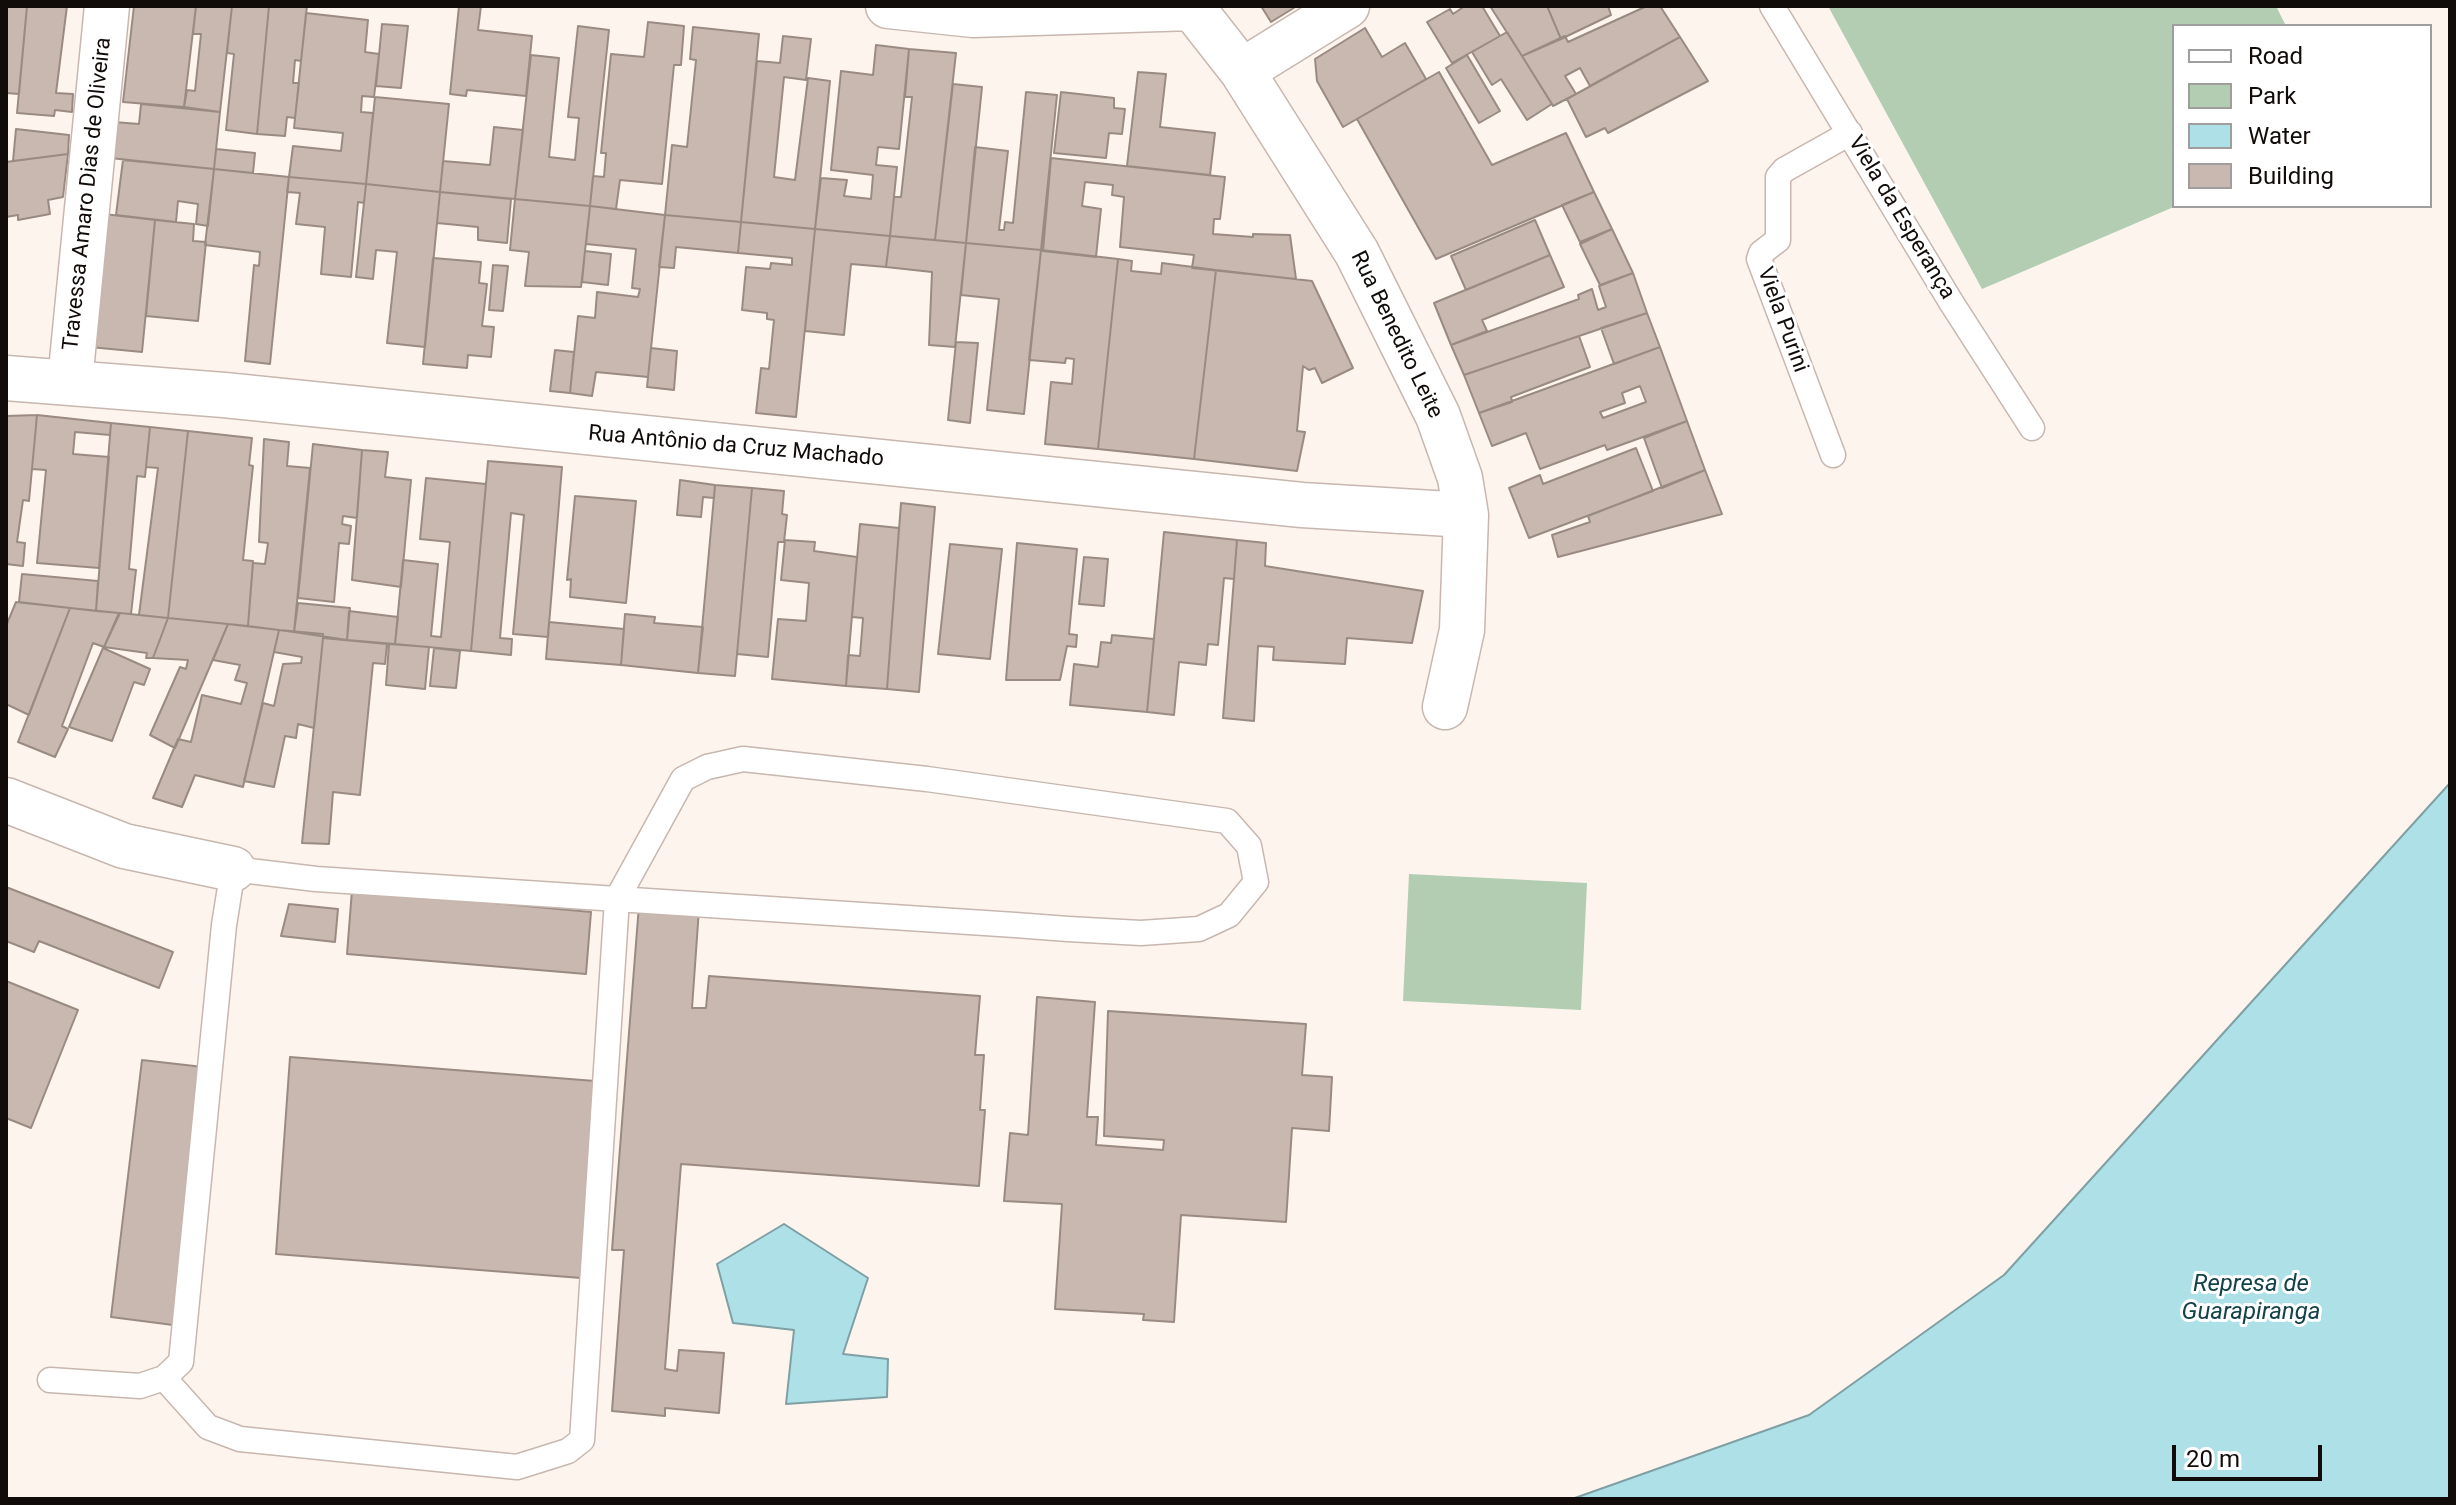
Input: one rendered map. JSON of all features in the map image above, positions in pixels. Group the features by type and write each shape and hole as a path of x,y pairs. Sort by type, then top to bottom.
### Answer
{"street":[{"name":"Travessa Amaro Dias de Oliveira","path":"70,381 107,6"},
{"path":"888,6 973,15 1191,7"},
{"path":"1242,71 1347,6"},
{"name":"Rua Benedito Leite","path":"1191,7 1242,71 1357,253 1438,416 1460,478 1466,515 1462,630 1445,707"},
{"name":"Rua Antônio da Cruz Machado","path":"6,378 70,381 1302,505 1466,515"},
{"path":"6,800 124,846 233,869"}],"lane":[{"name":"Viela da Esperança","path":"1772,6 1951,302 2032,428"},
{"name":"Viela Purini","path":"1833,455 1759,259 1761,253 1778,240 1778,177 1784,170 1850,133"},
{"path":"50,1380 140,1386 164,1378 181,1362 224,925 233,869 316,879 617,899 1141,933 1199,929 1229,915 1256,882 1249,846 1227,821 927,779 743,759 707,767 683,779 617,899 582,1440 568,1451 517,1467 240,1439 208,1427 164,1378"}],"green space":[{"path":"1828,6 2276,6 2285,24 2172,24 2172,208 1982,289"},
{"path":"1409,874 1587,883 1581,1010 1403,1001"}],"water":[{"name":"Represa de Guarapiranga","path":"2450,783 2450,1499 1572,1499 1809,1415 2004,1275"},
{"path":"784,1224 868,1278 843,1354 888,1359 887,1397 786,1404 794,1330 733,1323 717,1264"}],"building":[{"path":"6,6 27,6 19,94 6,93"},
{"path":"27,6 67,6 56,93 73,94 72,112 55,110 54,116 17,113"},
{"path":"134,6 196,6 184,107 123,102"},
{"path":"196,6 232,6 220,112 184,107 187,90 195,91 201,34 193,34"},
{"path":"232,6 269,6 257,134 226,130 234,54 227,53"},
{"path":"269,6 307,6 301,61 295,60 293,83 299,83 295,118 287,117 285,136 257,134"},
{"path":"459,6 481,6 478,30 532,36 526,96 467,90 466,96 450,94"},
{"path":"1261,6 1297,6 1271,22"},
{"path":"1465,6 1482,6 1500,36 1452,63 1427,22 1450,9 1453,14"},
{"path":"1490,6 1547,6 1561,39 1522,56"},
{"path":"1547,6 1608,6 1611,15 1561,39"},
{"path":"1647,6 1660,6 1680,37 1590,86 1580,68 1565,76 1576,94 1553,106 1522,56 1565,36 1568,42"},
{"path":"306,13 368,20 365,52 379,54 374,97 362,96 361,112 373,113 366,184 289,177 293,146 341,151 343,133 294,128"},
{"path":"648,22 684,26 681,65 674,65 662,184 620,180 616,209 590,206 593,176 604,177 606,153 601,153 611,54 644,57"},
{"path":"382,24 408,26 401,88 376,86"},
{"path":"578,26 609,30 590,206 515,199 531,55 559,58 549,157 575,160 579,118 568,117"},
{"path":"693,27 759,34 741,222 665,215 672,145 687,147 696,60 690,59"},
{"path":"1365,28 1382,57 1405,43 1426,79 1343,127 1317,81 1315,59"},
{"path":"1507,32 1552,104 1527,120 1501,79 1492,85 1472,52"},
{"path":"783,36 811,39 806,80 784,77 774,177 795,180 808,78 830,81 815,229 741,222 757,61 780,63"},
{"path":"1680,37 1708,81 1608,133 1605,128 1586,137 1567,99"},
{"path":"876,45 909,49 899,149 878,147 876,165 897,167 890,236 815,229 821,178 847,180 844,196 871,199 873,175 831,170 841,71 873,75"},
{"path":"909,49 956,53 935,240 890,236 894,197 901,197 912,97 905,97"},
{"path":"1467,55 1500,111 1479,123 1446,68"},
{"path":"1138,72 1166,74 1160,127 1215,133 1210,175 1127,166"},
{"path":"1439,72 1492,165 1566,133 1594,192 1436,259 1357,119"},
{"path":"953,84 982,87 966,243 935,240"},
{"path":"1026,92 1057,95 1041,250 966,243 975,147 1008,151 999,230 1004,230 1005,222 1013,223"},
{"path":"1061,92 1114,98 1114,108 1125,109 1122,134 1109,133 1106,158 1054,153"},
{"path":"375,97 449,104 440,192 366,184"},
{"path":"141,104 220,112 214,169 110,158 114,122 139,124"},
{"path":"494,127 523,130 515,199 440,192 443,161 490,165"},
{"path":"16,129 69,135 68,154 13,161"},
{"path":"216,149 255,153 253,173 214,169"},
{"path":"68,154 63,197 48,200 50,214 18,220 18,215 6,217 6,162"},
{"path":"1051,158 1225,177 1220,219 1214,219 1213,234 1253,237 1253,234 1290,235 1296,279 1192,268 1194,255 1120,247 1124,197 1112,195 1113,185 1085,182 1082,206 1101,209 1096,257 1043,251"},
{"path":"123,160 214,169 208,226 196,224 198,204 178,201 176,222 116,215"},
{"path":"214,169 289,177 270,364 245,361 254,265 259,266 260,252 205,245"},
{"path":"289,177 366,184 364,203 358,202 351,277 321,274 325,227 296,224 300,193 287,192"},
{"path":"366,184 440,192 425,347 387,343 397,252 376,250 373,279 356,277"},
{"path":"440,192 511,199 507,243 478,240 478,227 437,223"},
{"path":"1594,192 1612,229 1580,242 1562,205"},
{"path":"515,199 590,206 581,287 525,286 529,252 510,250"},
{"path":"590,206 665,215 648,377 596,372 592,396 570,393 578,316 595,318 597,292 638,297 640,289 632,288 636,249 586,244"},
{"path":"104,214 155,220 142,352 90,347"},
{"path":"665,215 741,222 738,253 676,247 674,268 659,267"},
{"path":"155,220 194,224 193,241 206,242 198,321 146,316"},
{"path":"1535,220 1550,255 1466,290 1451,256"},
{"path":"741,222 815,229 796,417 756,413 761,368 769,369 774,320 767,319 767,313 742,310 746,267 770,269 771,263 792,265 792,258 738,253"},
{"path":"815,229 890,236 886,267 851,264 844,335 805,331"},
{"path":"1612,229 1633,273 1600,285 1580,244"},
{"path":"890,236 966,243 955,347 929,345 932,272 886,267"},
{"path":"966,243 1041,250 1024,414 987,410 999,299 961,295"},
{"path":"1041,250 1118,259 1098,449 1045,444 1051,382 1072,384 1074,359 1066,358 1065,363 1029,360"},
{"path":"585,251 611,254 608,285 582,282"},
{"path":"1550,255 1564,287 1482,320 1487,331 1451,345 1434,303"},
{"path":"433,258 481,262 479,283 487,284 482,326 494,327 491,357 468,355 467,368 423,364"},
{"path":"1118,259 1132,261 1131,271 1161,274 1162,263 1216,270 1194,459 1098,449"},
{"path":"493,265 508,266 503,311 489,310"},
{"path":"1216,270 1312,281 1353,368 1322,383 1315,368 1309,370 1303,366 1297,431 1305,432 1297,471 1194,459"},
{"path":"1633,273 1647,313 1464,375 1451,345 1579,299 1578,295 1592,289 1598,310 1606,307 1599,286"},
{"path":"1647,313 1660,347 1614,364 1601,328"},
{"path":"1579,336 1590,367 1511,397 1512,402 1479,413 1464,375"},
{"path":"956,342 978,343 970,423 948,420"},
{"path":"1660,347 1687,421 1607,450 1605,445 1540,469 1526,433 1492,446 1479,413","holes":["1640,386 1646,402 1603,418 1600,412 1625,403 1622,393"]},
{"path":"651,348 677,351 674,390 647,387"},
{"path":"555,350 574,352 570,393 550,391"},
{"path":"37,415 29,501 23,500 17,542 25,543 23,566 6,564 6,416"},
{"path":"37,415 111,423 110,435 75,432 73,454 109,457 99,568 37,563 46,470 32,469"},
{"path":"1687,421 1705,470 1662,488 1644,438"},
{"path":"111,423 150,427 145,477 137,476 129,569 136,570 131,614 96,611"},
{"path":"150,427 188,431 168,618 139,615 158,468 146,467"},
{"path":"188,431 252,438 249,465 253,466 243,560 253,561 248,626 168,618"},
{"path":"264,439 289,442 287,466 310,468 294,632 248,626 253,563 265,564 268,543 259,542"},
{"path":"313,444 362,450 357,518 343,516 342,524 351,526 349,544 339,543 334,602 298,598"},
{"path":"1636,448 1653,491 1529,538 1509,488 1540,475 1543,484"},
{"path":"362,450 388,452 385,477 411,480 401,587 352,580"},
{"path":"488,461 562,467 548,637 513,634 524,515 511,513 500,638 512,639 511,655 471,651"},
{"path":"1705,470 1722,514 1558,557 1552,535 1590,522 1588,516"},
{"path":"426,478 486,484 471,651 395,644 403,560 438,564 431,636 441,637 450,542 420,539"},
{"path":"680,480 715,485 714,498 703,497 701,517 677,515"},
{"path":"715,485 752,488 735,676 698,673"},
{"path":"752,488 784,491 782,514 787,515 784,542 778,542 768,657 737,654"},
{"path":"575,496 636,501 626,603 570,597 571,579 567,580"},
{"path":"901,503 935,507 919,692 887,689"},
{"path":"860,524 899,528 887,689 846,686 848,655 860,656 863,618 852,617"},
{"path":"1164,532 1237,540 1234,579 1224,578 1218,645 1208,644 1206,665 1179,662 1174,715 1147,712"},
{"path":"785,540 815,542 814,551 857,557 846,686 772,679 778,619 806,621 809,583 781,580"},
{"path":"1237,540 1266,543 1265,566 1423,591 1412,643 1347,638 1345,664 1273,660 1274,647 1258,646 1254,721 1223,718"},
{"path":"1017,543 1077,549 1069,634 1077,635 1076,647 1067,646 1060,680 1006,680"},
{"path":"950,544 1002,549 990,659 938,654"},
{"path":"1084,557 1108,559 1104,606 1079,604"},
{"path":"22,574 98,581 96,611 19,602"},
{"path":"16,602 70,608 29,715 6,704 6,626"},
{"path":"298,603 350,608 347,640 294,632"},
{"path":"70,608 119,613 104,647 93,643 62,726 68,729 55,757 18,742"},
{"path":"349,611 398,617 395,644 347,640"},
{"path":"120,613 168,618 153,658 146,658 147,653 104,647"},
{"path":"625,614 655,617 654,623 703,627 698,673 621,665"},
{"path":"168,618 228,624 175,748 150,735 180,667 186,669 188,660 153,658"},
{"path":"549,622 624,629 621,665 546,659"},
{"path":"228,624 279,630 243,787 195,775 182,807 153,798 178,739 191,742 202,695 241,704 247,683 235,680 240,665 213,660"},
{"path":"279,630 323,634 323,638 314,728 298,724 296,738 285,736 274,787 244,781 263,703 274,706 283,664 301,663 302,657 274,652"},
{"path":"1112,635 1154,639 1147,712 1070,705 1074,664 1098,667 1101,642 1111,643"},
{"path":"323,638 387,644 385,664 373,663 360,795 333,792 329,844 302,843"},
{"path":"389,644 429,647 425,689 386,685"},
{"path":"103,648 150,669 144,685 134,682 112,741 69,727"},
{"path":"434,648 460,651 456,688 430,686"},
{"path":"6,887 173,952 159,988 39,941 34,952 6,941"},
{"path":"352,890 591,912 586,974 347,954"},
{"path":"289,904 338,909 335,942 281,936"},
{"path":"639,905 699,909 692,1008 706,1008 709,976 980,996 975,1055 984,1055 980,1110 985,1110 979,1186 681,1164 665,1369 677,1371 679,1350 724,1353 719,1413 665,1408 665,1416 612,1411 624,1250 612,1250"},
{"path":"6,981 78,1010 31,1128 6,1118"},
{"path":"1037,997 1095,1002 1087,1117 1098,1117 1096,1145 1163,1150 1164,1140 1104,1136 1108,1011 1306,1024 1302,1075 1332,1077 1329,1131 1292,1128 1286,1222 1181,1215 1174,1322 1143,1320 1144,1314 1055,1309 1062,1204 1004,1201 1010,1133 1028,1135"},
{"path":"290,1057 595,1081 581,1278 276,1254"},
{"path":"142,1060 203,1067 173,1325 111,1317"}]}
